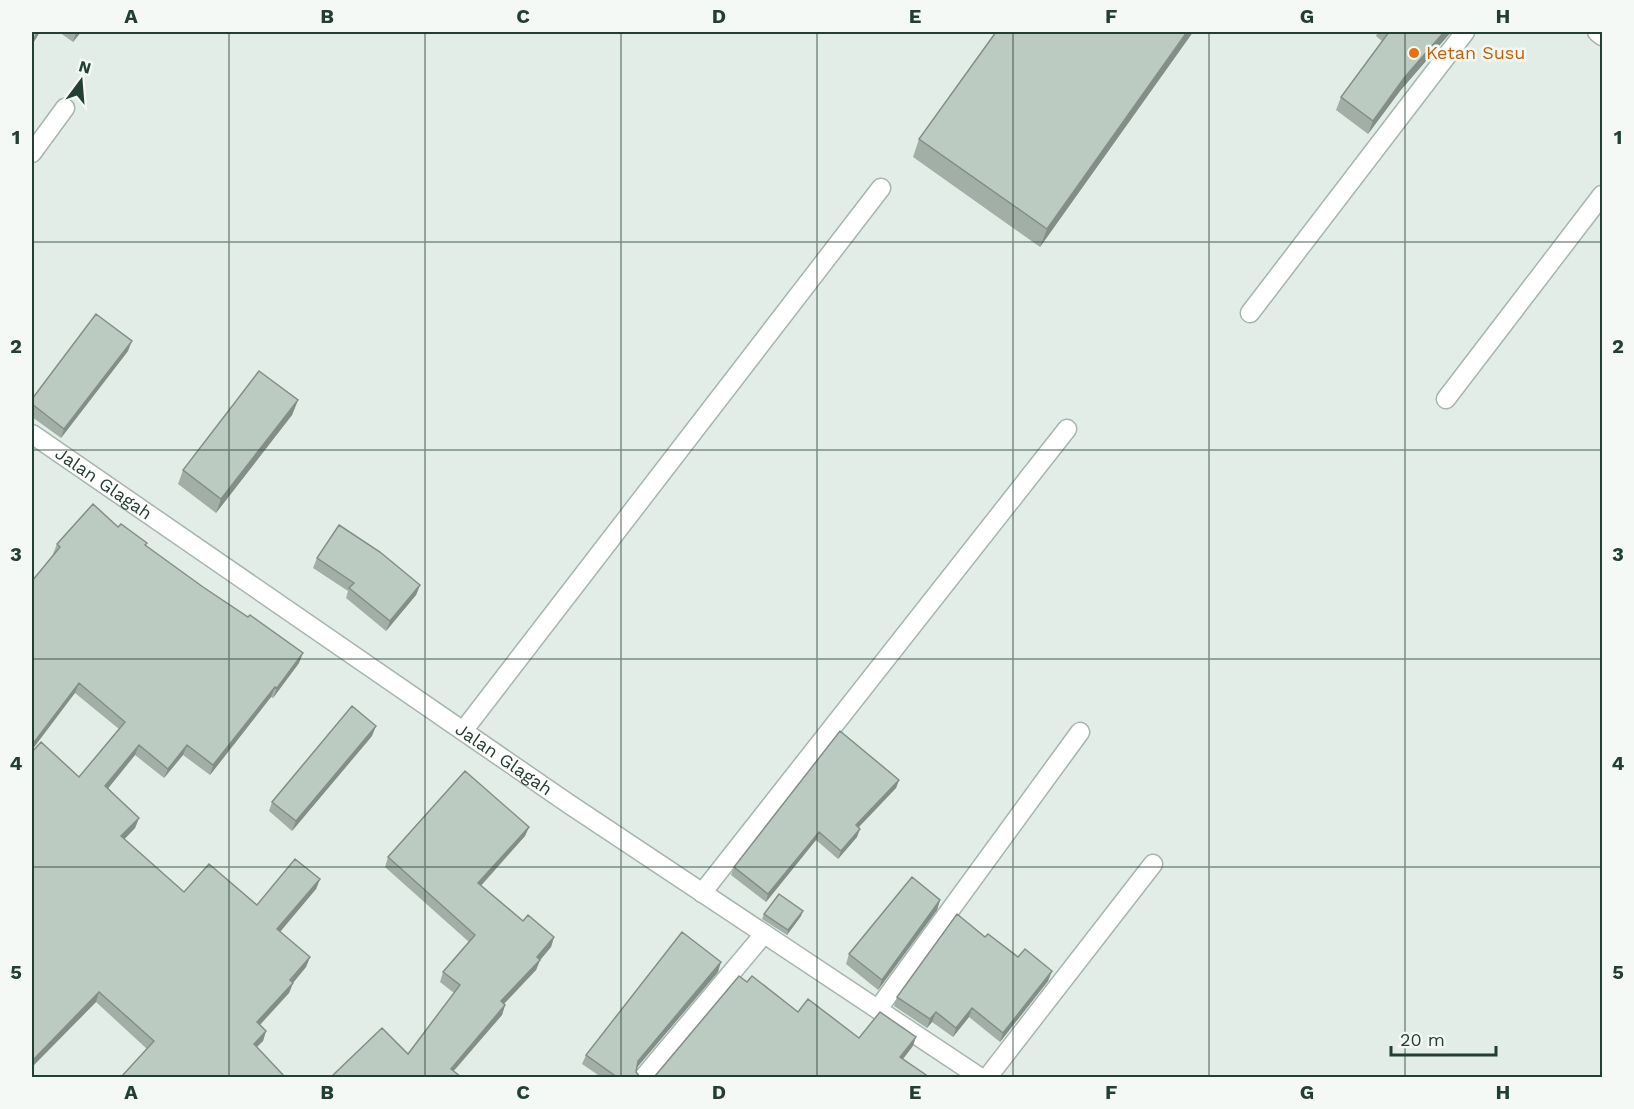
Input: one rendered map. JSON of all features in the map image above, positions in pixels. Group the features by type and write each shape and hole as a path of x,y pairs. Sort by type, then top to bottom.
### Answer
{"street":[{"path":"1250,313 1465,32"},
{"path":"1597,32 1602,36"},
{"path":"32,153 65,108"},
{"path":"463,731 881,188"},
{"path":"1446,399 1602,195"},
{"path":"702,893 1068,429"},
{"name":"Jalan Glagah","path":"32,434 702,893 981,1077"},
{"path":"878,1009 1080,732"},
{"path":"987,1077 1153,864"},
{"path":"643,1077 764,934"}],"building":[{"path":"32,32 38,32 32,41"},
{"path":"996,32 1187,32 1047,229 919,139"},
{"path":"1389,32 1444,32 1404,78 1373,121 1341,97"},
{"path":"96,314 132,341 64,429 32,404 32,399"},
{"path":"259,371 298,400 221,499 183,470"},
{"path":"93,504 118,527 121,524 147,543 145,545 203,587 248,617 250,615 303,653 213,765 187,745 168,769 139,745 105,786 139,818 121,836 184,892 209,864 257,905 295,859 320,879 277,929 310,957 290,980 293,983 257,1022 266,1031 254,1044 285,1077 124,1077 122,1076 154,1041 99,992 32,1061 32,752 41,742 79,777 125,722 79,683 32,745 32,581 60,547 57,544"},
{"path":"339,525 380,552 420,585 390,621 349,588 354,583 317,558"},
{"path":"352,706 376,726 296,821 272,802"},
{"path":"840,731 899,780 856,825 860,829 841,851 819,832 768,894 734,867"},
{"path":"465,771 529,827 478,883 523,921 528,915 554,937 537,957 540,960 501,1001 505,1005 451,1069 461,1077 331,1077 382,1028 408,1054 460,985 443,972 475,935 388,857"},
{"path":"912,877 940,900 882,980 849,954"},
{"path":"779,894 803,911 788,930 764,914"},
{"path":"957,914 985,937 988,934 1018,957 1025,949 1052,971 1003,1033 972,1008 956,1028 936,1012 930,1019 897,997"},
{"path":"682,932 721,962 638,1061 636,1072 640,1077 617,1077 586,1055"},
{"path":"739,976 747,982 752,976 798,1012 808,999 859,1038 880,1012 916,1037 900,1057 929,1077 652,1077"}],"place":[{"name":"Ketan Susu","path":"1414,53"}]}
